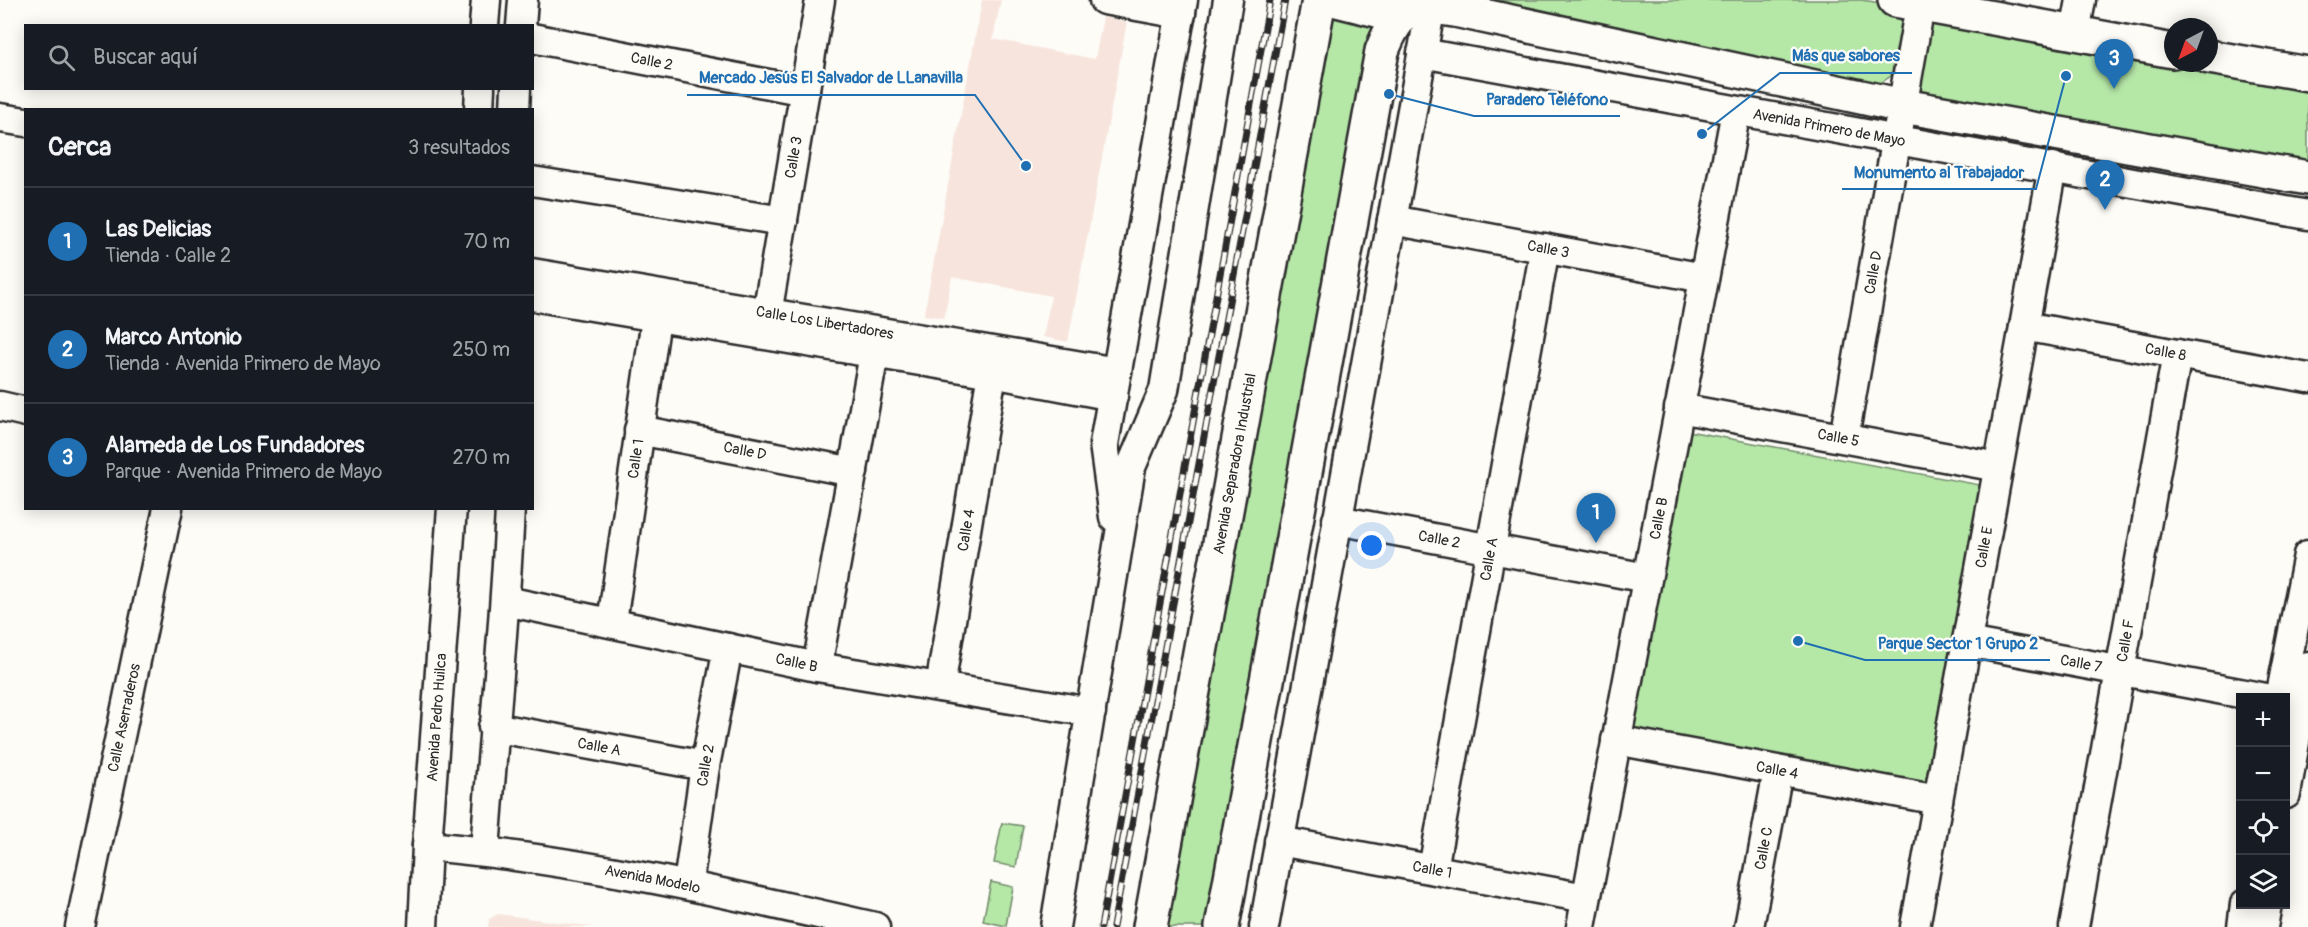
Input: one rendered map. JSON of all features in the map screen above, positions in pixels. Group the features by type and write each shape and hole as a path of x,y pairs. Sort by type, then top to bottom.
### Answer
{"main road":[{"name":"Avenida Separadora Industrial","path":"1150,927 1320,0"},
{"path":"1337,0 1455,10 1902,106 2308,178"},
{"path":"1912,2 2164,49"},
{"path":"1222,927 1382,51 1388,36 1421,8"},
{"path":"2218,59 2308,74"}],"street":[{"path":"484,24 486,0"},
{"path":"521,24 523,0"},
{"name":"Calle 3","path":"767,314 820,0"},
{"path":"1104,0 1204,4"},
{"path":"2075,33 2081,0"},
{"name":"Calle D","path":"1844,438 1897,140 1912,2"},
{"path":"1118,546 1104,444 1115,384 1204,4"},
{"path":"1055,927 1131,466 1164,390 1204,4"},
{"path":"1264,927 1422,53 1421,8"},
{"name":"Calle 2","path":"534,38 805,91"},
{"name":"Avenida Primero de Mayo","path":"1422,53 2308,215"},
{"path":"479,108 480,90"},
{"path":"515,108 516,90"},
{"name":"Calle B","path":"1581,927 1736,111"},
{"path":"0,118 24,122"},
{"name":"Calle E","path":"1915,927 2053,167"},
{"path":"534,181 783,221"},
{"name":"Calle 3","path":"1392,220 1704,278"},
{"name":"Calle A","path":"1433,869 1545,248"},
{"name":"Calle Los Libertadores","path":"534,274 658,306 874,354 992,374 1115,384"},
{"name":"Calle Los Libertadores","path":"534,296 767,314 1115,384"},
{"name":"Calle 1","path":"612,622 658,306"},
{"name":"Calle 8","path":"2024,326 2308,378"},
{"path":"817,667 874,354"},
{"name":"Calle F","path":"2074,927 2177,354"},
{"name":"Calle 4","path":"940,687 992,374"},
{"path":"0,406 24,412"},
{"name":"Calle 5","path":"1679,408 1998,467"},
{"name":"Calle D","path":"639,430 853,472"},
{"name":"Calle Aserraderos","path":"80,927 168,510"},
{"name":"Avenida Pedro Huilca","path":"423,927 452,510"},
{"path":"485,851 493,727 506,602 510,510"},
{"name":"Calle 2","path":"1338,520 1647,578"},
{"path":"2290,760 2308,555"},
{"name":"Calle B","path":"506,602 612,622 817,667 1090,712"},
{"name":"Calle 7","path":"1967,642 2240,693"},
{"name":"Calle 2","path":"688,884 705,766 728,648"},
{"path":"2297,700 2308,667"},
{"name":"Calle A","path":"493,727 705,766"},
{"name":"Calle 4","path":"1616,740 1938,800"},
{"name":"Calle C","path":"1749,927 1778,771"},
{"name":"Calle 1","path":"1279,841 1586,898"},
{"name":"Avenida Modelo","path":"427,846 485,851 688,884 875,927"},
{"path":"2242,927 2244,909"},
{"path":"2263,927 2266,909"}],"shaded area":[{"path":"982,0 1001,0 993,39 1095,59 1103,17 1127,22 1068,342 1043,337 1051,296 952,277 944,318 924,315"},
{"path":"498,914 593,927 488,927 489,919"}],"green space":[{"path":"1448,0 1862,0 1882,3 1893,8 1898,12 1902,25 1891,76 1879,84"},
{"path":"1338,15 1371,25 1375,30 1210,927 1161,927 1329,22"},
{"path":"1926,21 2164,61 2164,72 2218,72 2218,66 2308,83 2308,166 1923,92 1916,85"},
{"path":"1683,430 1980,485 1925,784 1628,728"},
{"path":"1002,823 1023,826 1016,867 994,863"},
{"path":"991,882 1013,887 1006,926 983,921"}],"railway":[{"path":"1101,927 1270,0"},
{"path":"1113,927 1285,0"}],"place":[{"name":"Monumento al Trabajador","path":"2066,76"},
{"name":"Alameda de Los Fundadores","path":"2114,89"},
{"name":"Paradero Teléfono","path":"1389,94"},
{"name":"Más que sabores","path":"1702,134"},
{"name":"Mercado Jesús El Salvador de LLanavilla","path":"1026,166"},
{"name":"Marco Antonio","path":"2105,210"},
{"name":"Las Delicias","path":"1596,543"},
{"name":"Parque Sector 1 Grupo 2","path":"1798,641"}]}
